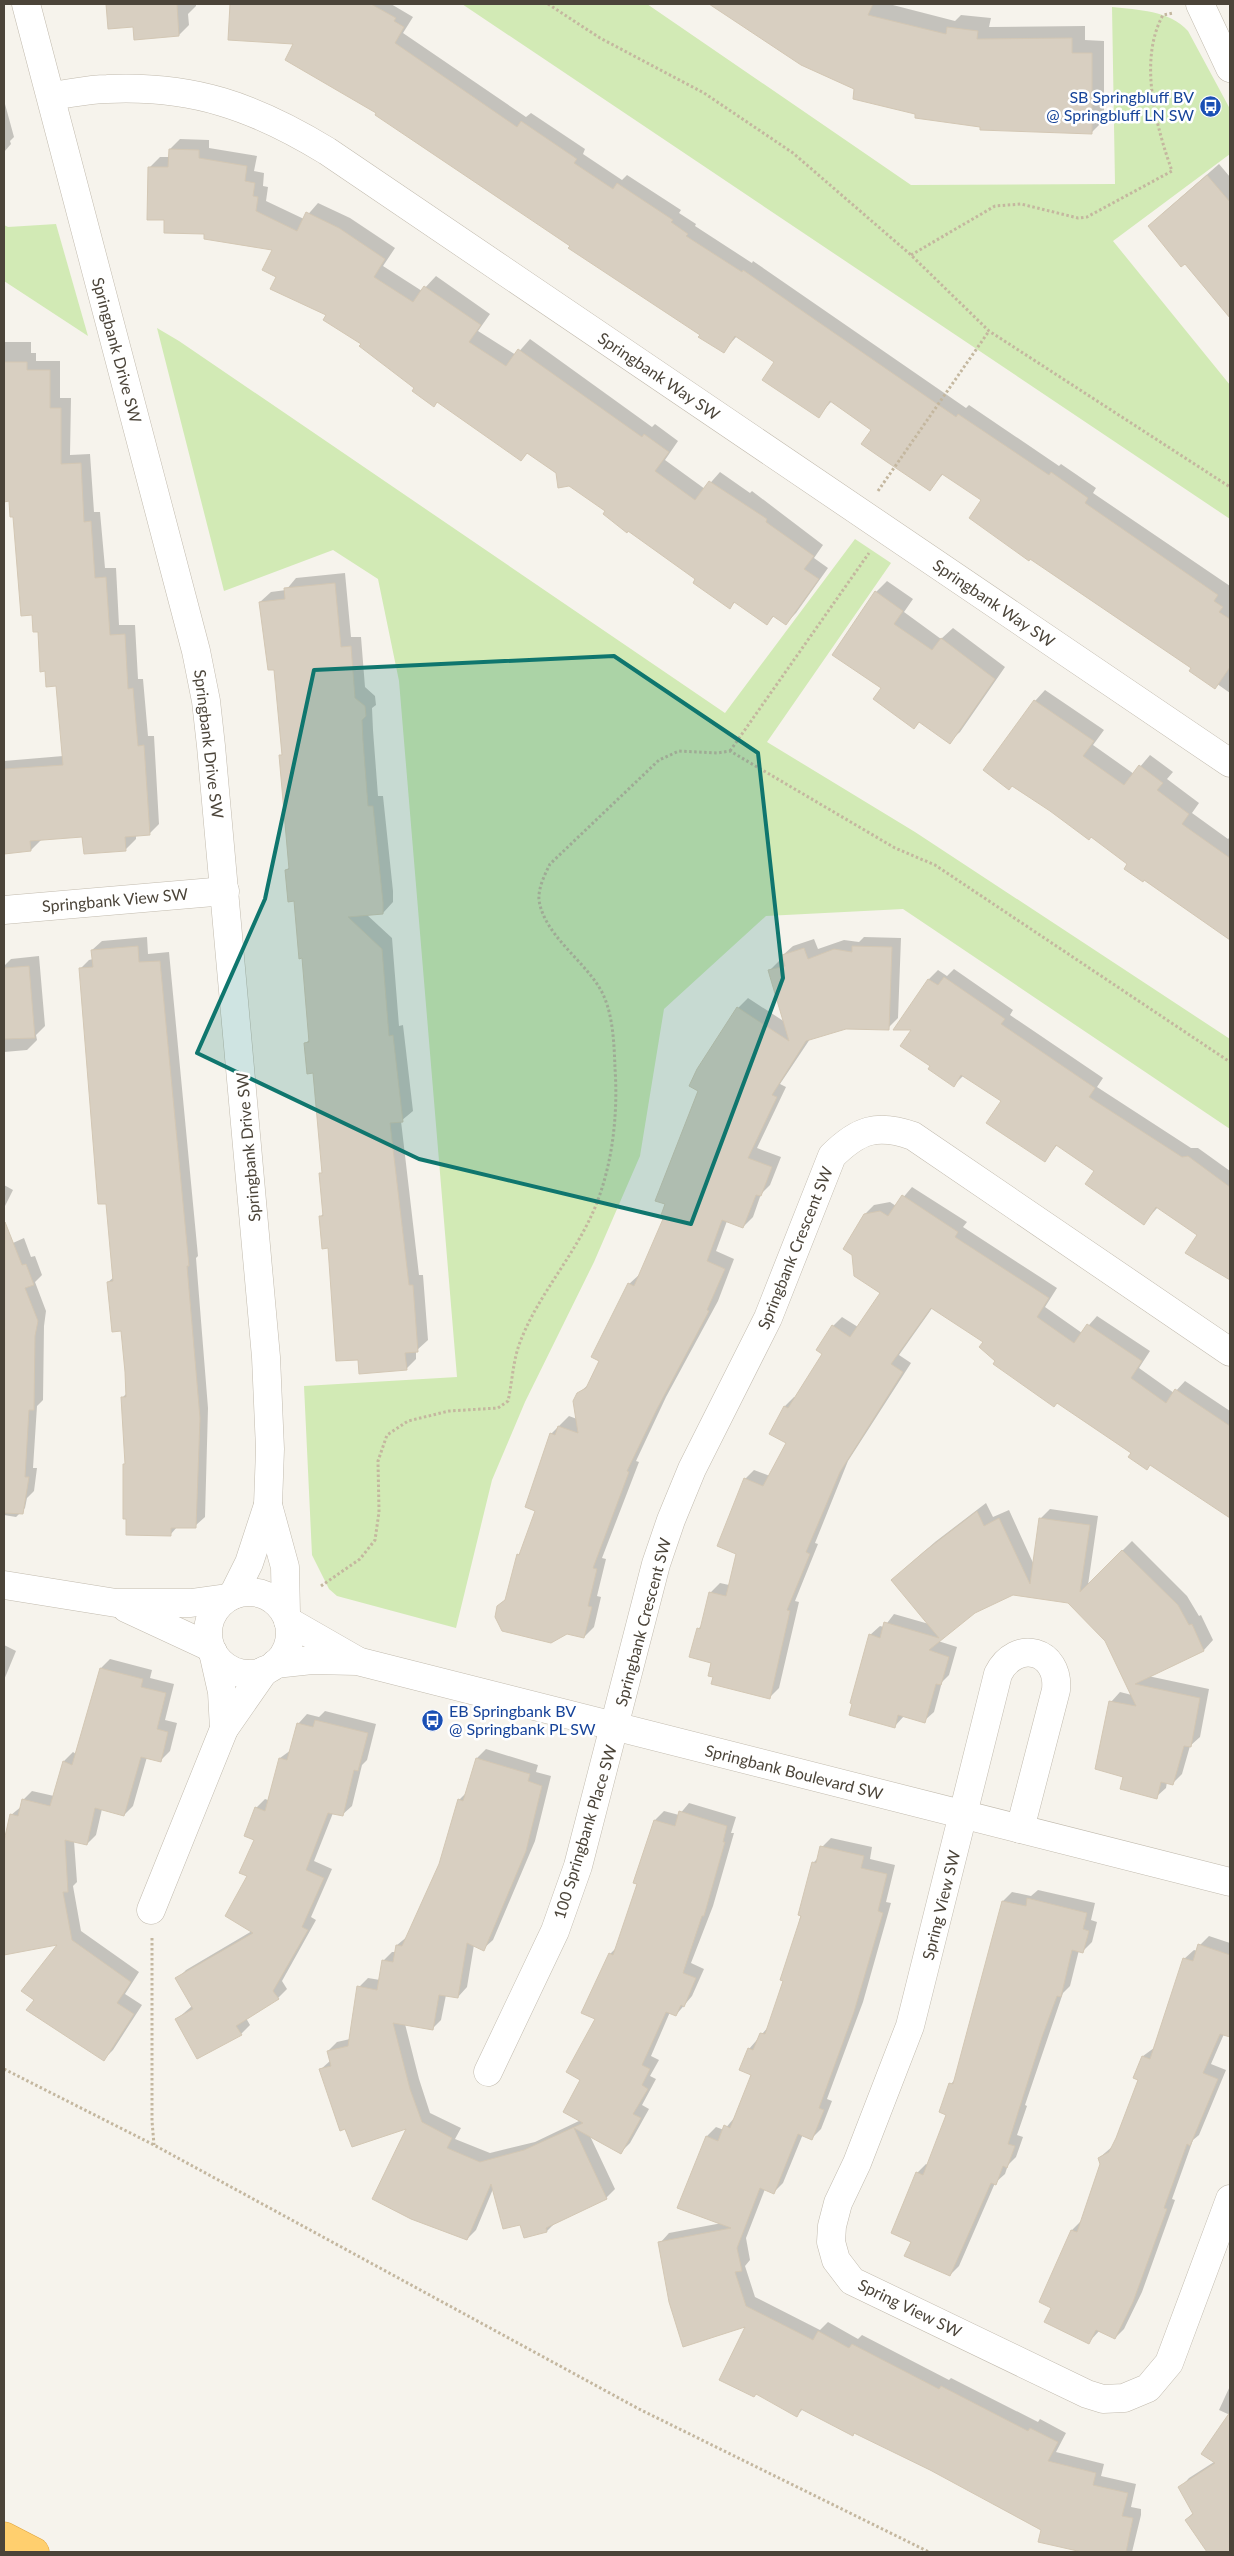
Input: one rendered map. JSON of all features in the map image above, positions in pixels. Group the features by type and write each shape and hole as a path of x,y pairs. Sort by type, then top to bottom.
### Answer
{"highway":[{"path":"4,2536 35,2552"}],"street":[{"name":"Springbank Drive SW","path":"26,4 196,651 206,701 226,891 266,1357 270,1423 268,1505 285,1567 287,1618"},
{"path":"1200,4 1230,68"},
{"name":"Springbank Way SW","path":"50,96 105,89 171,91 239,106 291,129 327,151 1230,764"},
{"name":"Springbank View SW","path":"4,910 226,891"},
{"name":"Springbank Crescent SW","path":"616,1727 656,1564 692,1468 768,1318 832,1156 859,1133 894,1130 912,1136 1230,1352"},
{"name":"Springbank Drive SW","path":"230,1596 249,1563 268,1505"},
{"path":"4,1586 116,1603 191,1603 254,1592 274,1600 287,1618 290,1638 287,1647 224,1729 151,1910"},
{"path":"224,1729 222,1692 208,1625 218,1605 230,1596"},
{"path":"116,1603 212,1650 230,1669 241,1673 270,1667"},
{"name":"Springbank Boulevard SW","path":"287,1618 357,1661"},
{"name":"Spring View SW","path":"1020,1829 1056,1690 1057,1678 1054,1667 1046,1658 1036,1653 1024,1652 1013,1656 1003,1663 998,1674 910,2026 857,2163 838,2203 832,2226 831,2242 836,2260 852,2281 1078,2390 1103,2398 1124,2398 1148,2388 1169,2363 1230,2199"},
{"name":"Springbank Boulevard SW","path":"270,1667 312,1660 357,1661 1230,1882"},
{"name":"100 Springbank Place SW","path":"488,2072 555,1931 578,1866 616,1727"}],"path":[{"path":"548,4 600,38 704,92 793,153 911,255 989,331 1230,487"},
{"path":"911,255 995,206 1021,204 1078,218 1087,217 1172,171 1160,137 1151,96 1155,29 1163,15"},
{"path":"875,495 989,331"},
{"path":"730,752 874,547"},
{"path":"321,1586 360,1559 375,1540 379,1512 378,1461 387,1435 408,1421 450,1411 498,1408 508,1401 519,1345 539,1305 568,1260 596,1205 615,1131 615,1068 611,1021 600,987 547,922 539,899 542,880 550,864 659,760 679,752 730,752 895,848 935,865 1230,1062"},
{"path":"151,1910 152,2121 154,2145"},
{"path":"4,2068 154,2145 639,2409 929,2552"}],"highlighted area":[{"path":"614,656 758,753 783,978 691,1224 419,1159 197,1053 265,899 314,670"}],"green space":[{"path":"462,4 647,4 911,185 1115,184 1112,7 1153,12 1180,24 1188,31 1230,109 1230,154 1113,241 1230,385 1230,519"},
{"path":"56,224 88,336 4,281 4,225 8,227"},
{"path":"157,328 179,341 725,713 855,539 891,563 767,742 915,832 1230,1039 1230,1129 903,909 766,916 664,1009 640,1156 594,1262 525,1402 492,1480 456,1628 337,1596 329,1589 312,1555 304,1386 457,1377 399,681 378,579 333,550 224,591"}],"building":[{"path":"106,4 177,4 179,36 134,40 133,27 108,29"},
{"path":"230,4 371,4 396,18 394,21 404,27 395,43 517,127 521,121 577,159 574,163 613,189 617,183 673,220 671,222 688,234 686,236 742,272 743,270 956,417 958,414 1049,475 1051,472 1088,498 1085,503 1218,595 1214,601 1223,607 1219,612 1230,619 1230,667 1215,689 1189,671 1191,668 1030,559 1029,561 969,518 981,500 942,474 930,491 861,444 871,430 830,401 819,418 762,380 774,362 735,336 724,353 698,337 700,335 568,248 570,246 375,115 376,113 285,60 293,44 228,40"},
{"path":"709,4 873,4 868,15 946,34 947,27 978,31 977,39 1072,38 1072,53 1092,53 1092,134 980,130 980,127 915,118 915,114 853,99 854,89 801,65"},
{"path":"169,149 199,150 199,158 247,166 245,181 255,183 253,196 258,197 256,211 297,231 306,212 339,228 385,259 374,277 413,302 424,286 481,325 469,342 506,366 518,349 642,437 644,434 669,452 655,471 695,500 709,481 767,519 766,522 814,556 804,569 819,579 786,625 773,616 767,625 734,602 730,609 693,583 695,579 628,531 627,533 603,514 605,511 569,486 558,488 556,473 527,453 521,461 437,402 434,407 412,391 414,388 359,346 361,344 323,320 326,315 270,289 276,277 262,270 272,250 204,239 204,234 164,233 164,220 147,220 148,167 168,167"},
{"path":"1207,175 1230,202 1230,318 1185,264 1181,267 1148,226"},
{"path":"4,362 27,362 27,370 50,370 50,408 61,408 61,464 81,463 84,522 91,521 95,578 106,577 110,635 125,634 128,689 133,688 138,746 144,745 150,835 125,837 126,851 84,854 82,837 30,841 31,851 4,854 4,769 63,765 56,686 46,687 45,671 40,672 38,632 33,632 32,615 21,616 13,517 10,517 9,501 4,502"},
{"path":"335,583 341,647 351,646 355,698 365,706 366,716 362,720 368,806 373,806 383,902 383,914 348,917 382,949 389,1036 393,1035 403,1122 390,1123 409,1285 413,1285 418,1352 405,1353 407,1370 359,1374 358,1360 336,1361 328,1248 322,1249 319,1216 323,1216 319,1173 322,1173 313,1073 307,1074 304,1043 309,1042 302,958 299,959 294,901 288,902 285,870 289,869 279,755 282,755 274,670 268,670 259,602 285,599 284,588"},
{"path":"875,591 903,611 894,624 932,650 941,638 995,679 950,744 919,722 914,729 873,699 881,688 832,655"},
{"path":"1034,700 1094,741 1083,756 1124,785 1139,765 1163,783 1157,790 1189,814 1182,824 1230,858 1230,940 1144,880 1143,882 1124,869 1127,864 1091,837 1089,840 1050,811 1012,786 1009,790 983,770"},
{"path":"138,946 139,962 160,961 189,1266 187,1266 200,1418 196,1528 171,1528 171,1536 126,1535 126,1519 123,1519 123,1464 125,1464 121,1397 126,1397 125,1372 121,1331 112,1332 107,1282 113,1281 106,1204 98,1204 79,968 93,967 91,950"},
{"path":"852,946 892,947 889,1030 846,1029 806,1041 772,1095 777,1097 748,1158 772,1167 761,1196 756,1195 743,1228 722,1220 707,1261 725,1269 707,1310 709,1311 657,1409 627,1471 629,1472 593,1568 597,1569 588,1606 592,1607 584,1638 567,1634 551,1643 502,1631 495,1617 497,1606 505,1600 517,1554 519,1555 535,1511 525,1507 550,1433 555,1435 558,1426 578,1433 573,1401 577,1393 586,1388 599,1361 591,1357 628,1283 634,1286 663,1219 660,1218 665,1204 655,1201 698,1091 689,1086 697,1069 737,1007 789,1041 768,970 785,966 782,955 804,948 808,959 834,949 852,952"},
{"path":"29,966 35,1038 4,1039 4,968"},
{"path":"944,977 1005,1019 1001,1024 1095,1088 1089,1097 1182,1157 1188,1156 1230,1187 1230,1280 1185,1253 1197,1235 1156,1207 1144,1225 1085,1184 1094,1171 1056,1145 1045,1162 986,1123 1001,1101 961,1075 954,1087 928,1069 930,1066 900,1046 911,1030 893,1030 928,979 938,985"},
{"path":"902,1195 958,1232 955,1237 1049,1298 1037,1317 1074,1343 1087,1324 1142,1361 1131,1378 1166,1403 1175,1389 1230,1426 1230,1518 1150,1465 1147,1470 1128,1457 1131,1453 1057,1403 1054,1407 993,1364 995,1361 979,1347 983,1342 931,1308 891,1364 903,1372 840,1472 806,1552 810,1554 787,1610 790,1611 770,1699 711,1684 713,1677 708,1676 711,1663 689,1657 697,1628 700,1629 709,1592 726,1596 736,1554 717,1546 744,1478 763,1486 786,1443 769,1434 784,1406 788,1408 822,1354 816,1350 832,1325 850,1337 880,1293 854,1276 852,1255 843,1249 864,1214 880,1211 888,1216"},
{"path":"5,1222 22,1265 26,1264 34,1285 25,1288 38,1321 35,1336 34,1410 29,1410 25,1477 29,1477 23,1514 4,1513"},
{"path":"977,1511 984,1526 999,1518 1030,1584 1039,1518 1090,1525 1080,1592 1122,1550 1178,1605 1189,1625 1192,1624 1204,1651 1135,1684 1200,1698 1191,1747 1184,1746 1173,1785 1161,1782 1157,1799 1120,1789 1123,1777 1095,1769 1109,1701 1136,1706 1105,1641 1068,1603 1013,1595 975,1613 929,1650 949,1657 941,1685 936,1684 925,1723 898,1715 895,1728 849,1715 852,1704 850,1703 869,1634 880,1638 884,1622 939,1638 891,1580"},
{"path":"100,1668 143,1679 141,1687 166,1693 157,1729 168,1732 161,1762 141,1757 124,1816 95,1808 87,1845 65,1840 68,1892 63,1892 72,1940 131,1982 117,2003 134,2014 104,2061 26,2010 34,2000 21,1991 57,1945 4,1955 4,1841 10,1814 18,1816 22,1799 50,1806 63,1761 72,1765"},
{"path":"315,1720 368,1733 358,1771 354,1770 343,1816 328,1813 306,1870 324,1878 302,1927 308,1930 273,1991 279,1999 236,2026 242,2035 197,2059 175,2019 193,2009 175,1978 253,1933 225,1916 247,1876 239,1873 254,1840 244,1836 255,1807 265,1811 279,1758 287,1760 297,1723 313,1727"},
{"path":"476,1758 530,1774 528,1781 542,1786 526,1851 484,1951 467,1943 458,1998 439,1995 433,2030 393,2023 410,2089 422,2122 452,2138 447,2148 480,2162 524,2150 583,2123 563,2112 580,2080 566,2072 595,2019 581,2013 609,1953 613,1955 637,1884 633,1883 654,1820 675,1826 679,1811 727,1826 723,1842 725,1842 704,1916 702,1916 683,1973 696,1978 684,2007 681,2005 676,2016 666,2012 642,2065 650,2069 642,2085 648,2089 633,2114 641,2118 621,2154 574,2128 607,2199 546,2228 547,2232 524,2238 520,2225 503,2229 491,2184 467,2240 411,2219 372,2199 406,2129 352,2147 345,2129 340,2131 319,2069 331,2066 327,2051 348,2046 357,1986 377,1990 382,1960 393,1962 396,1945 402,1946 439,1864 458,1799 463,1801"},
{"path":"820,1846 864,1856 861,1868 887,1874 878,1911 883,1913 854,2012 819,2108 824,2110 812,2140 798,2134 774,2194 760,2188 737,2248 742,2271 735,2272 746,2306 813,2340 818,2331 849,2348 852,2344 939,2389 941,2386 1028,2431 1030,2428 1058,2442 1048,2461 1096,2473 1093,2485 1128,2493 1122,2516 1133,2518 1126,2552 1082,2552 1038,2542 1041,2530 930,2470 854,2433 853,2436 801,2409 797,2417 756,2394 754,2397 719,2380 745,2327 683,2347 669,2302 658,2242 731,2228 677,2208 706,2136 718,2141 724,2125 730,2128 751,2075 739,2070 748,2048 753,2050 760,2033 765,2034 783,1981 780,1980 801,1916 798,1915 812,1862 816,1863"},
{"path":"1027,1898 1087,1913 1083,1929 1089,1931 1083,1953 1072,1950 1061,1997 1057,1996 1042,2037 1008,2144 1015,2146 1007,2168 1003,2166 996,2185 991,2183 950,2276 904,2256 911,2242 891,2233 916,2172 923,2175 946,2115 939,2112 949,2083 953,2084 1002,1901 1026,1906"},
{"path":"1198,1944 1230,1955 1230,2037 1220,2034 1203,2073 1218,2079 1190,2146 1187,2144 1164,2208 1167,2209 1133,2302 1115,2339 1096,2330 1089,2344 1044,2322 1051,2308 1039,2302 1071,2230 1077,2232 1100,2164 1098,2158 1109,2152 1116,2138 1138,2080 1133,2078 1142,2056 1150,2059 1183,1958 1193,1961"},
{"path":"1230,2412 1230,2552 1207,2552 1185,2520 1193,2514 1178,2487 1215,2463 1201,2454"}],"place":[{"name":"SB Springbluff BV @ Springbluff LN SW","path":"1210,106"},
{"name":"EB Springbank BV @ Springbank PL SW","path":"433,1720"}]}
